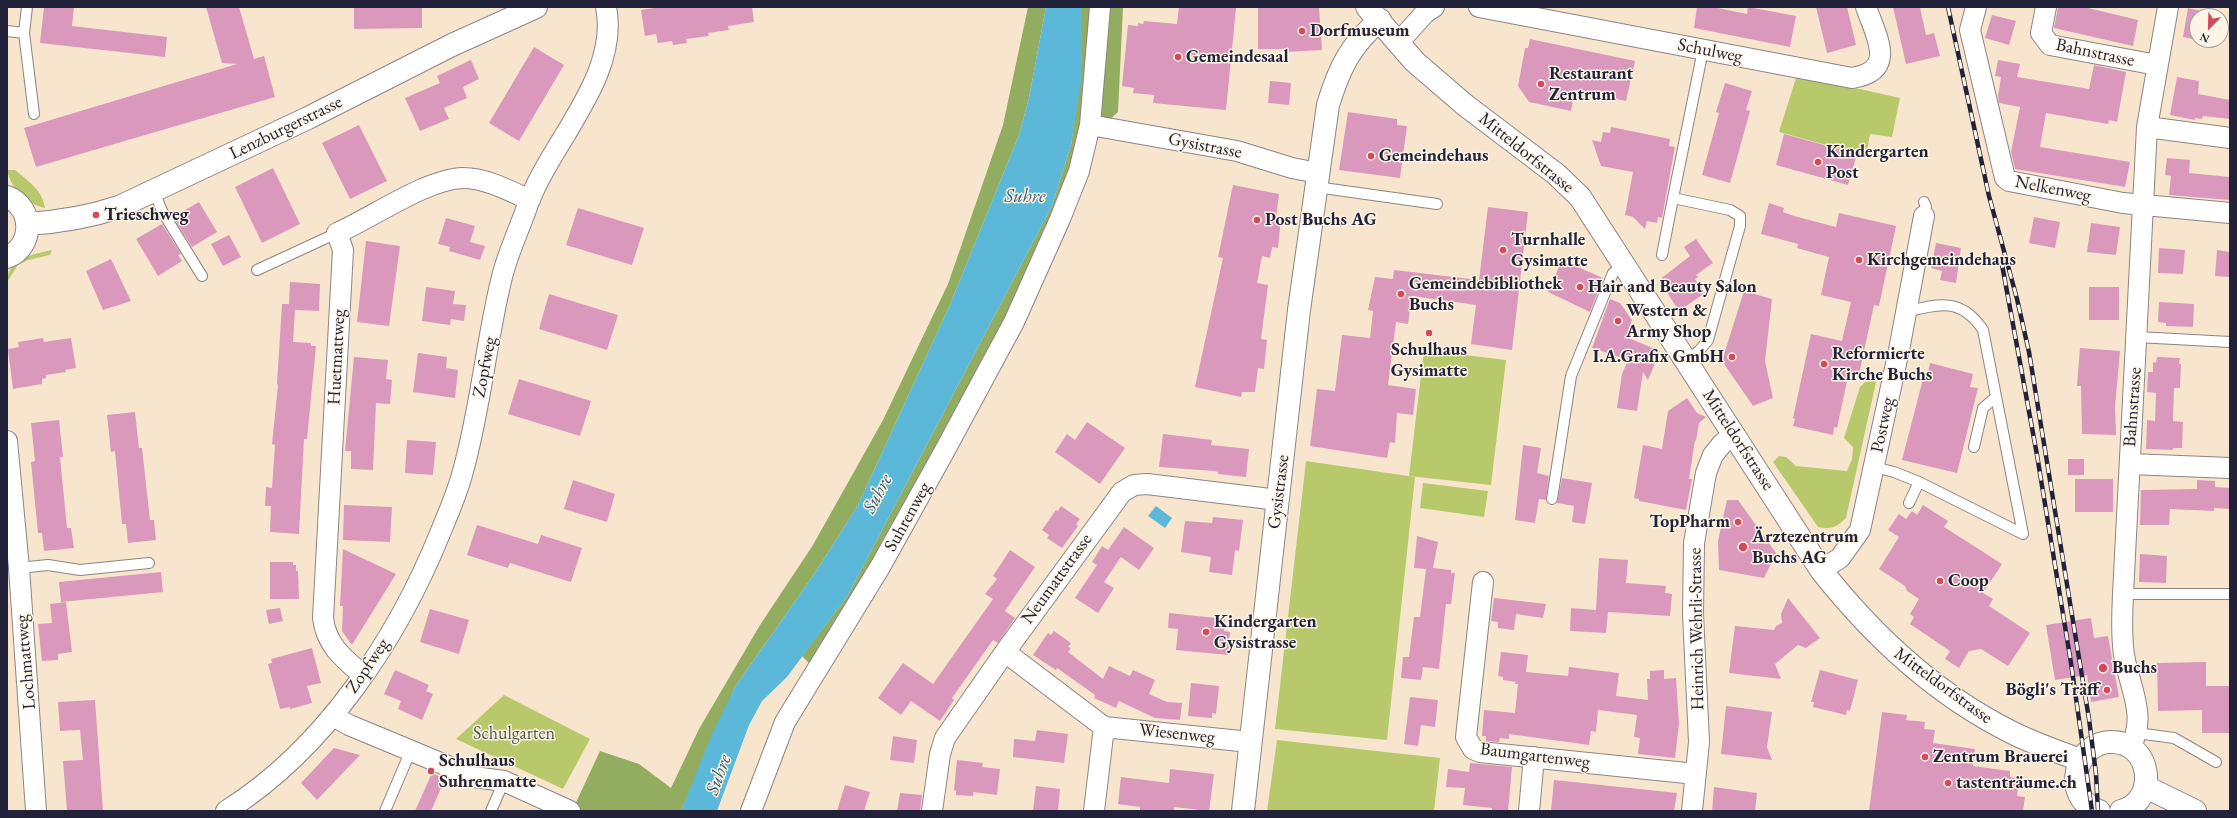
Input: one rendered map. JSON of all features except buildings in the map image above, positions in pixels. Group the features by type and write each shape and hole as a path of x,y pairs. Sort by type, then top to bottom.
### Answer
{"main road":[{"name":"Lenzburgerstrasse","path":"28,224 52,223 96,215 119,207 308,118 452,45 536,7"},
{"name":"Mitteldorfstrasse","path":"1373,14 1415,62 1451,94 1556,174 1580,197 1625,264 1822,570 1844,600 1886,645 1937,686 1963,704 2010,732 2080,760"},
{"name":"Gysistrasse","path":"1243,811 1299,310 1328,105 1336,77 1373,14"},
{"path":"7,197 19,205 25,214 28,224 24,243 18,250 7,257"},
{"path":"2091,809 2081,796 2076,784 2076,771 2080,760 2090,748 2104,742 2122,743 2133,740 2145,764 2147,775 2146,787 2142,796 2125,810"},
{"path":"2146,787 2195,811"}],"street":[{"name":"Zopfweg","path":"226,811 244,800 290,761 333,716 363,675 402,613 430,560 463,474 472,437 502,276 530,200 603,61 607,46 608,26 606,7"},
{"path":"1090,125 1100,7"},
{"path":"1398,43 1425,13 1434,7"},
{"name":"Schulweg","path":"1479,7 1574,16 1704,50 1852,78 1863,77 1870,74 1877,66 1881,56 1866,7"},
{"name":"Nelkenweg","path":"1976,7 1970,30 2005,178 2123,203 2230,213"},
{"name":"Bahnstrasse","path":"2046,7 2041,33 2050,45 2157,65"},
{"name":"Bahnstrasse","path":"2133,740 2138,715 2122,635 2122,594 2137,337 2147,127 2168,7"},
{"name":"Gysistrasse","path":"1090,125 1237,151 1292,168 1317,180"},
{"name":"Suhrenweg","path":"751,811 785,722 868,586 944,452 1014,322 1060,219 1079,171 1090,125"},
{"path":"2147,127 2230,138"},
{"path":"337,233 420,191 443,182 464,178 494,185 530,200"},
{"name":"Postweg","path":"1822,570 1840,558 1860,530 1906,312 1924,209"},
{"name":"Huetmattweg","path":"337,233 343,250 324,618 330,640 338,654 363,675"},
{"name":"Heinrich Wehrli-Strasse","path":"1692,811 1699,742 1693,614 1694,544 1706,473 1713,455 1722,444 1734,434"},
{"name":"Lochmattweg","path":"7,441 19,568 36,811"},
{"path":"2130,464 2230,468"},
{"name":"Neumattstrasse","path":"932,811 940,754 945,738 1004,652 1122,492 1134,485 1148,484 1278,500"},
{"name":"Baumgartenweg","path":"1483,582 1466,737 1473,749 1480,752 1696,774"},
{"path":"1004,652 1104,727 1094,811"},
{"path":"333,716 349,725 474,777 504,781 570,811"},
{"name":"Wiesenweg","path":"1104,727 1250,742"},
{"path":"1528,811 1534,757"}],"lane":[{"path":"27,7 24,33 34,114"},
{"path":"7,31 24,33"},
{"path":"1662,255 1704,50"},
{"path":"1317,180 1437,204"},
{"path":"154,191 162,210 202,276"},
{"path":"1673,198 1730,210 1740,216 1740,226 1708,340 1699,352 1686,360"},
{"path":"257,270 337,233"},
{"path":"1552,499 1570,376 1613,273 1625,264"},
{"path":"1874,467 1894,472 1919,482 2023,534 1983,330 1975,317 1959,308 1943,304 1906,312"},
{"path":"2137,337 2230,342"},
{"path":"1974,447 1984,408 1996,397"},
{"path":"1909,503 1919,482"},
{"path":"19,568 48,565 80,570 149,564"},
{"path":"2122,594 2230,594"},
{"path":"2133,740 2174,738 2216,762"},
{"path":"385,811 412,750"},
{"path":"491,811 504,781"}],"green space":[{"path":"1028,7 1046,7 1029,98 1019,135 949,307 858,505 817,570 735,687 681,811 572,811 600,751 639,764 671,788 699,729 760,625 813,545 883,420 948,284 1003,125"},
{"path":"1082,7 1123,7 1118,112 1086,141 1022,286 922,477 811,665 802,656 848,595 1052,206 1071,145 1081,75"},
{"path":"1797,75 1900,98 1892,137 1870,134 1866,156 1779,132"},
{"path":"7,170 15,170 34,186 41,196 45,208 31,203 20,195 12,184"},
{"path":"52,250 50,255 28,260 18,265 7,282 8,274 17,262 23,258"},
{"path":"1424,350 1506,360 1491,485 1409,476"},
{"path":"1869,371 1878,373 1846,518 1834,527 1818,527 1773,462 1779,456 1786,457 1796,466 1847,471 1852,459 1853,447 1844,438 1860,387 1867,380"},
{"path":"1306,461 1415,477 1387,740 1275,729"},
{"path":"1423,483 1488,491 1484,517 1420,508"},
{"name":"Schulgarten","path":"504,695 590,739 563,789 456,739"},
{"path":"1277,740 1440,758 1434,811 1267,811"}],"water":[{"name":"Suhre","path":"1046,7 1082,7 1082,75 1071,145 1052,206 848,595 787,677 762,701 749,725 717,811 681,811 711,736 735,687 817,570 858,505 949,307 1019,135 1029,98"},
{"path":"1156,506 1172,518 1165,528 1148,516"}],"railway":[{"path":"1948,7 1989,196 2017,299 2029,352 2089,719 2096,774 2098,811"},
{"path":"2001,259 2037,455 2071,663 2092,811"}],"place":[{"name":"Dorfmuseum","path":"1302,31"},
{"name":"Gemeindesaal","path":"1178,57"},
{"name":"Restaurant Zentrum","path":"1541,84"},
{"name":"Gemeindehaus","path":"1371,156"},
{"name":"Kindergarten Post","path":"1818,162"},
{"name":"Trieschweg","path":"96,215"},
{"name":"Post Buchs AG","path":"1257,220"},
{"name":"Turnhalle Gysimatte","path":"1503,250"},
{"name":"Kirchgemeindehaus","path":"1859,260"},
{"name":"Hair and Beauty Salon","path":"1580,287"},
{"name":"Gemeindebibliothek Buchs","path":"1401,294"},
{"name":"Western & Army Shop","path":"1618,321"},
{"name":"Schulhaus Gysimatte","path":"1429,333"},
{"name":"I.A.Grafix GmbH","path":"1732,357"},
{"name":"Reformierte Kirche Buchs","path":"1824,364"},
{"name":"TopPharm","path":"1738,522"},
{"name":"Ärztezentrum Buchs AG","path":"1743,547"},
{"name":"Coop","path":"1940,581"},
{"name":"Kindergarten Gysistrasse","path":"1206,632"},
{"name":"Buchs","path":"2103,668"},
{"name":"Bögli's Träff","path":"2107,690"},
{"name":"Zentrum Brauerei","path":"1925,757"},
{"name":"Schulhaus Suhrenmatte","path":"431,771"},
{"name":"tastenträume.ch","path":"1948,783"}]}
